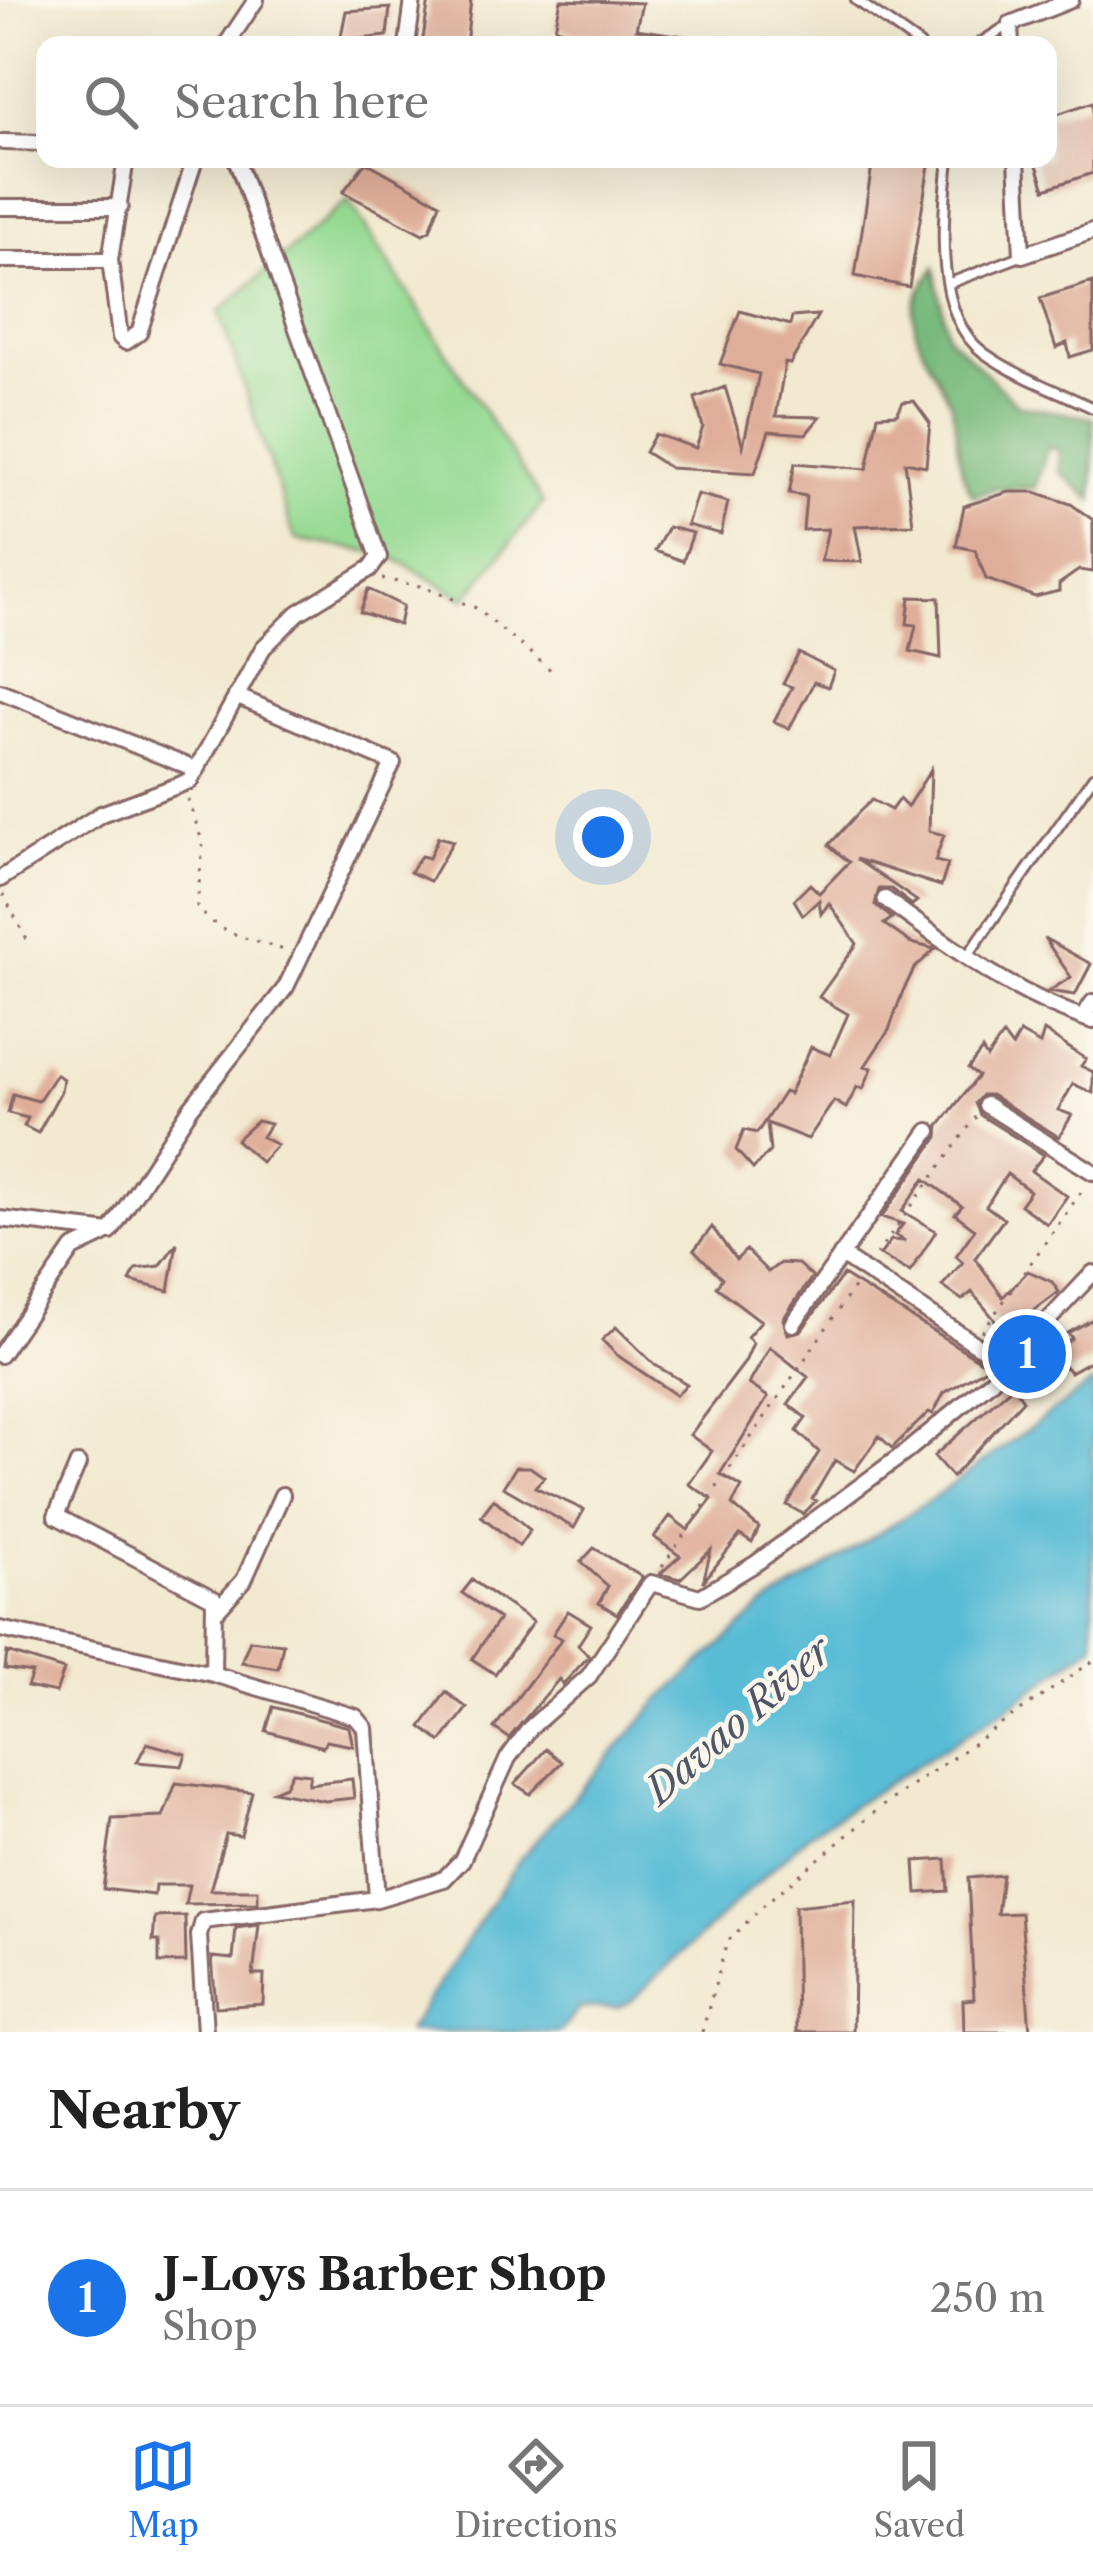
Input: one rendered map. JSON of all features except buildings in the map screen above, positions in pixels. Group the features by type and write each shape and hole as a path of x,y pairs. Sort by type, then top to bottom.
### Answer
{"street":[{"path":"232,36 256,0"},
{"path":"408,36 413,0"},
{"path":"1011,36 1010,24 1071,0"},
{"path":"3,142 36,143"},
{"path":"125,168 110,260 120,338 133,341 192,168"},
{"path":"0,879 101,814 194,776 236,696 275,636 379,557 379,546 239,168"},
{"path":"1017,168 1022,255 1093,231"},
{"path":"0,207 120,207"},
{"path":"0,260 110,260"},
{"path":"0,691 194,776"},
{"path":"0,1355 73,1249 104,1234 119,1220 190,1109 256,1032 300,956 393,763 236,696"},
{"path":"885,899 1031,1000 1088,1019 1093,1002"},
{"path":"986,1105 1093,1174"},
{"path":"793,1324 929,1131"},
{"path":"0,1220 104,1234"},
{"path":"841,1255 1007,1365"},
{"path":"205,2032 203,1922 377,1898 444,1879 455,1869 508,1758 530,1728 589,1676 651,1583 689,1596 710,1593 907,1452 1007,1365 1093,1273"},
{"path":"78,1464 56,1516 214,1599 218,1609 213,1674"},
{"path":"218,1609 244,1580 281,1495"},
{"path":"0,1629 213,1674 362,1722 377,1898"}],"lane":[{"path":"856,0 907,36"},
{"path":"991,36 1010,24"},
{"path":"949,168 945,243 957,318 983,352 1093,408"},
{"path":"950,283 1022,255"},
{"path":"966,958 1093,778"}],"path":[{"path":"363,572 476,608 552,671"},
{"path":"194,776 187,801 203,844 197,906 231,932 300,956"},
{"path":"0,889 27,940"},
{"path":"651,1583 865,1271 986,1105"},
{"path":"975,1343 1093,1174"},
{"path":"702,2032 727,1942 769,1901 881,1807 1093,1661"}],"green space":[{"path":"348,200 543,503 465,599 389,555 295,539 219,312"},
{"path":"935,268 947,335 1018,405 1093,418 1093,500 1060,472 1059,450 1048,447 1035,488 993,489 974,496 963,473 948,397 914,321 917,298"}],"water":[{"name":"Davao River","path":"1093,1382 1093,1645 1009,1707 810,1833 631,2001 617,2007 580,2008 560,2032 407,2032 519,1860 660,1700 762,1608 935,1497"}],"place":[{"name":"J-Loys Barber Shop","path":"1027,1354"}]}
